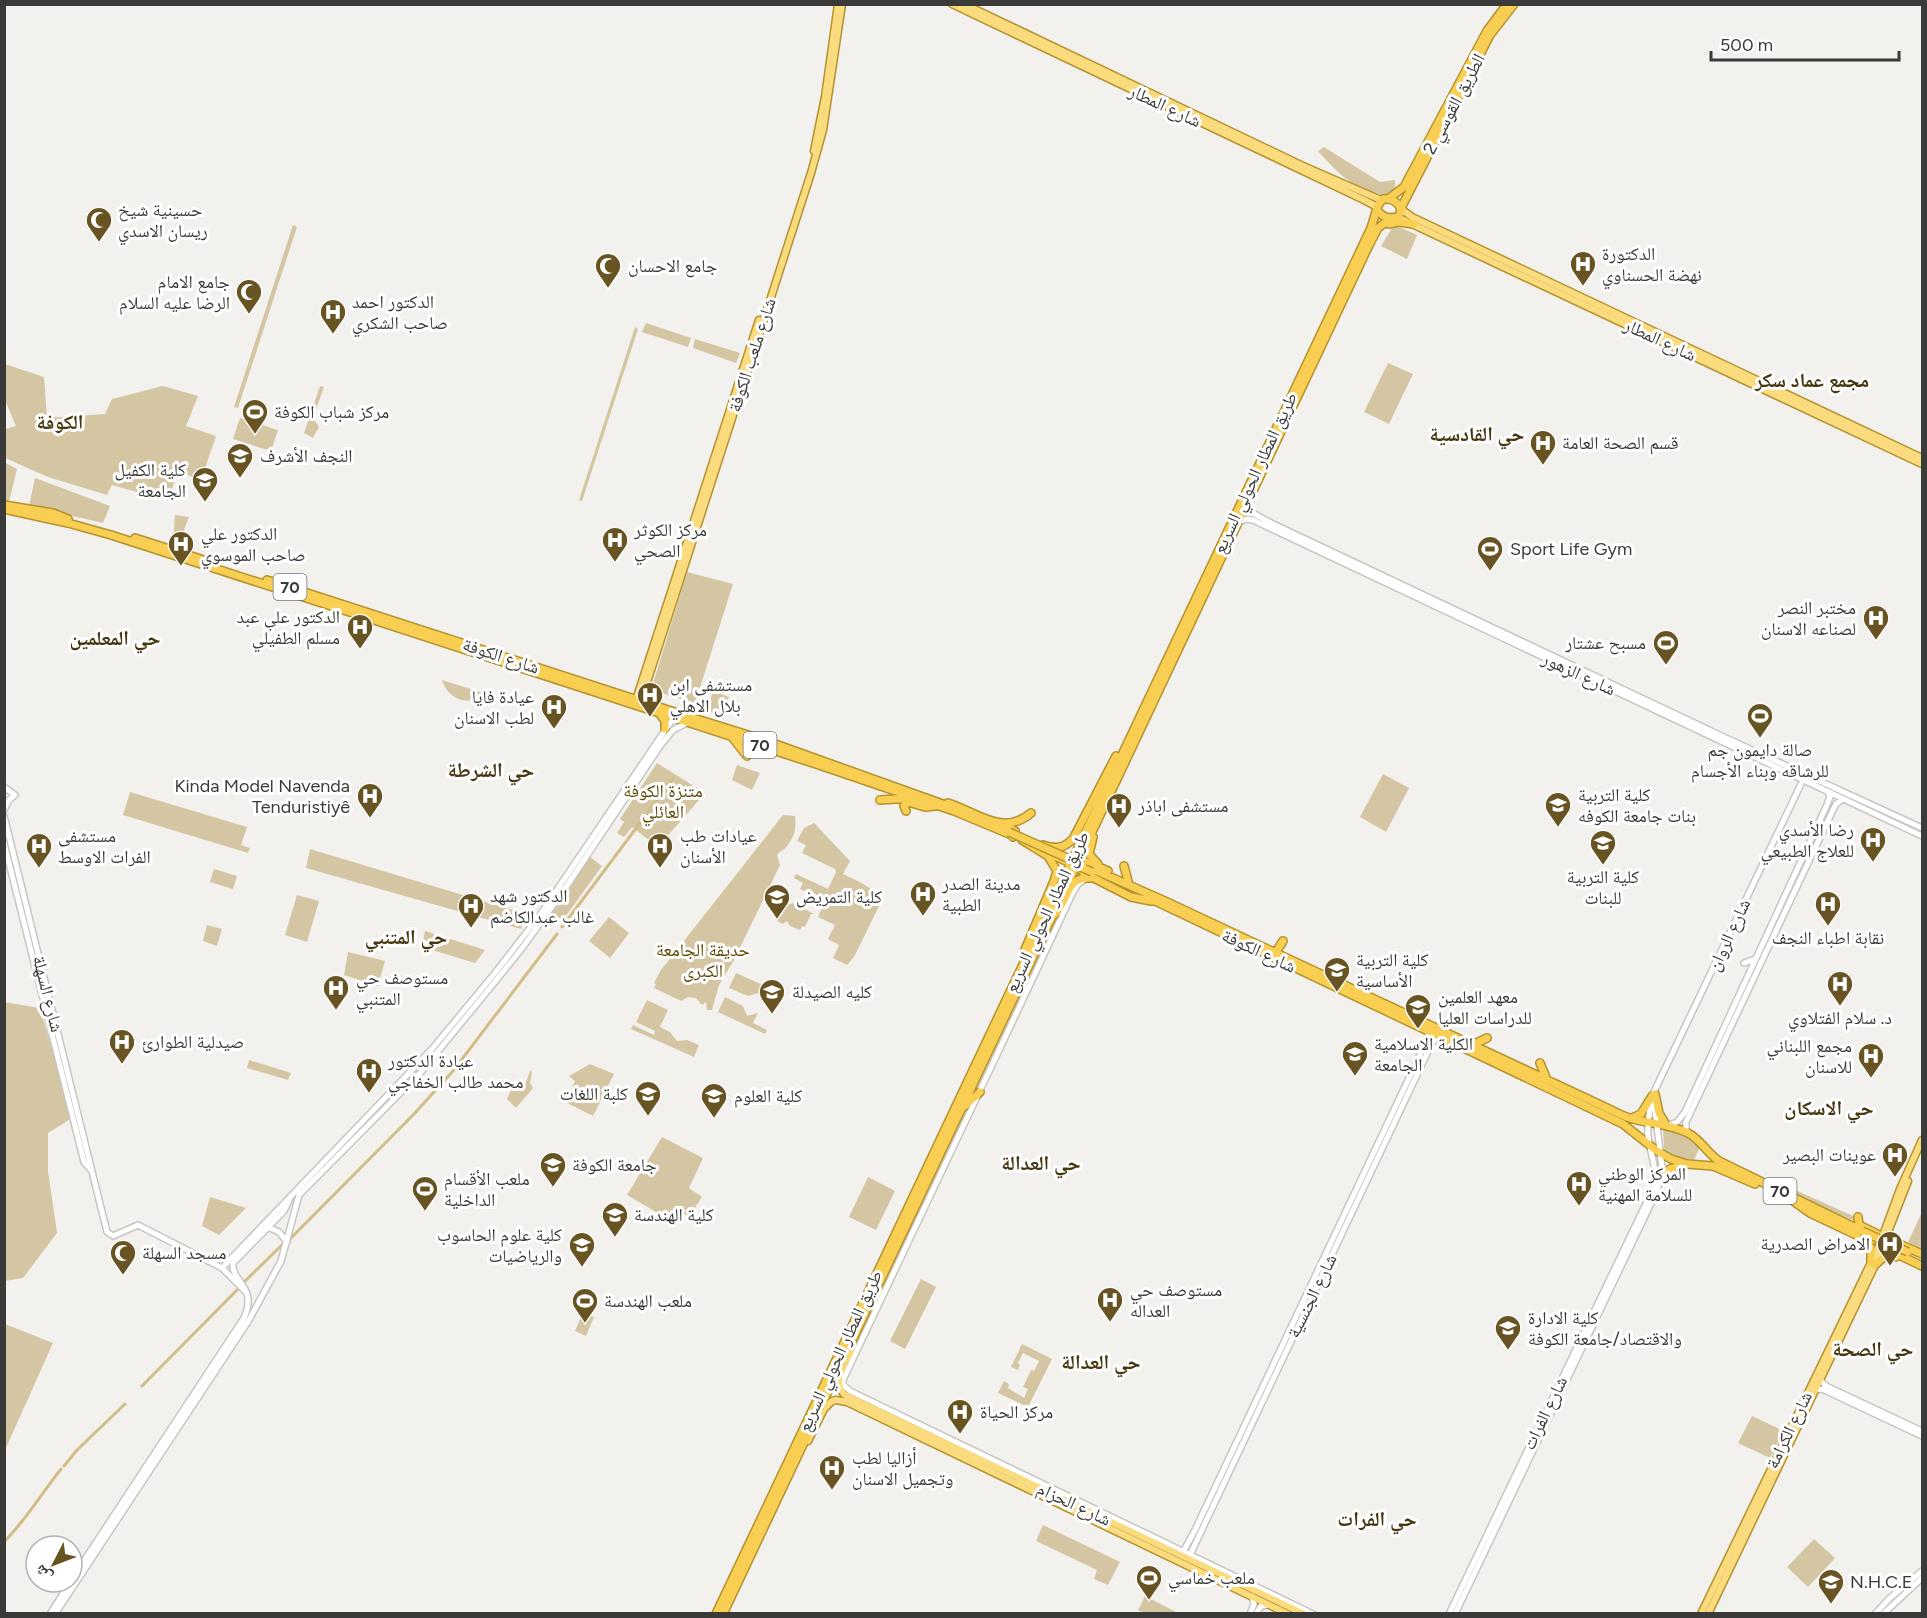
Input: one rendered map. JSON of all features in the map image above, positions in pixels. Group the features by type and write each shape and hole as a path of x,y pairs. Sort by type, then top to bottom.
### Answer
{"highway":[{"name":"الطريق القوسي 2","path":"1381,204 1404,187 1487,31 1507,4"},
{"name":"الطريق القوسي 2","path":"1394,218 1400,215 1490,35 1514,4"},
{"path":"1394,218 1381,214 1381,204 1401,209"},
{"name":"طريق المطار الحولي السريع","path":"1310,363 1381,204"},
{"name":"طريق المطار الحولي السريع","path":"716,1614 919,1191 960,1112 1156,687 1304,375 1369,244 1381,224 1394,218"},
{"path":"1369,244 1386,225 1398,222 1414,224"},
{"path":"1360,265 1364,276"},
{"name":"طريق المطار الحولي السريع","path":"1156,687 1271,454 1304,375"},
{"path":"1271,454 1280,451"},
{"name":"شارع الكوفة","path":"4,509 68,521 153,546 304,594 455,647 777,744 991,825"},
{"name":"شارع الكوفة","path":"315,598 639,700 660,714 672,718 691,717 732,737 761,739"},
{"path":"455,647 464,648 463,644"},
{"path":"474,653 472,649 483,650"},
{"name":"طريق المطار الحولي السريع","path":"923,1183 1023,964 1129,740 1151,699"},
{"path":"660,714 665,721 663,735"},
{"path":"732,737 747,756"},
{"path":"1023,839 1055,848 1067,844 1076,833 1116,756 1129,740"},
{"name":"شارع الكوفة","path":"777,744 943,806"},
{"path":"880,801 914,797"},
{"path":"906,811 904,806 908,802 927,807 950,803 1015,831 1012,837 1014,845"},
{"path":"943,806 1012,837"},
{"path":"1002,824 1018,822 1031,813"},
{"path":"1098,817 1089,851 1091,857 1102,868"},
{"name":"70","path":"991,825 1092,875"},
{"name":"70","path":"991,825 1092,875"},
{"path":"1023,839 1048,856 1057,871 1025,950 1023,964"},
{"path":"1092,875 1081,872 1080,864 1086,862 1102,868 1158,900"},
{"path":"1124,866 1128,881"},
{"path":"1050,919 1060,909 1074,882 1079,878 1092,875"},
{"name":"شارع الكوفة","path":"1092,875 1158,900 1276,952 1441,1036 1623,1124 1649,1145"},
{"name":"شارع الكوفة","path":"1158,900 1206,929 1428,1028 1472,1045 1631,1118 1652,1121"},
{"path":"1276,952 1283,941"},
{"path":"1472,1045 1487,1038"},
{"path":"1540,1063 1547,1080"},
{"path":"960,1112 980,1092"},
{"path":"1653,1095 1659,1113 1667,1125"},
{"path":"1631,1118 1641,1114 1653,1095"},
{"name":"70","path":"1652,1121 1686,1132 1702,1144 1711,1156 1793,1200"},
{"path":"1661,1178 1676,1166 1692,1164 1702,1155 1702,1144"},
{"name":"70","path":"1649,1145 1661,1156 1676,1161 1718,1168 1793,1200 1907,1253 1923,1264"},
{"path":"1774,1188 1779,1179"},
{"name":"طريق المطار الحولي السريع","path":"723,1614 919,1191"},
{"path":"1857,1216 1861,1232 1871,1248 1873,1264"},
{"path":"1861,1232 1871,1240 1875,1237 1875,1233"},
{"path":"1861,1232 1875,1233 1885,1238"},
{"path":"1923,1254 1897,1243 1890,1245 1890,1250 1893,1252 1923,1264"},
{"path":"1873,1264 1882,1257 1890,1256 1923,1264"}],"main road":[{"name":"شارع ملعب الكوفة","path":"639,700 813,153 825,97 840,4"},
{"name":"شارع المطار","path":"952,4 1255,145"},
{"name":"شارع المطار","path":"964,4 1264,150 1381,204"},
{"name":"شارع المطار","path":"1401,209 1412,217 1578,299"},
{"name":"شارع المطار","path":"1394,218 1414,224 1587,303 1923,464"},
{"name":"شارع المطار","path":"1587,303 1602,307 1655,331 1734,372"},
{"path":"1602,307 1610,304"},
{"path":"1653,324 1655,331"},
{"name":"شارع المطار","path":"1743,376 1815,404 1894,441 1923,458"},
{"name":"شارع الزهور","path":"1248,502 1253,513 1287,533 1427,599 1523,638 1564,665"},
{"name":"شارع الزهور","path":"1236,526 1248,519 1272,531 1287,533"},
{"name":"شارع الزهور","path":"1298,538 1334,560 1415,593"},
{"name":"شارع الزهور","path":"1427,599 1466,623 1513,645 1574,669 1718,737 1785,774 1923,836"},
{"path":"663,735 691,717"},
{"path":"264,1294 254,1296 246,1293 222,1268 291,1195 433,1053 523,948 672,718"},
{"name":"شارع الزهور","path":"1725,741 1762,752 1879,805 1923,828"},
{"name":"شارع الروان","path":"1652,1121 1653,1095 1801,784"},
{"path":"4,787 15,795 9,800 4,810"},
{"path":"1667,1125 1675,1123 1683,1116 1718,1048 1829,800 1828,792"},
{"path":"1686,1132 1686,1122 1756,958 1765,946 1836,804 1843,799"},
{"path":"1893,822 1897,819 1896,815"},
{"name":"شارع السهلة","path":"4,816 30,932"},
{"path":"1821,817 1828,820"},
{"path":"1905,828 1904,823 1908,821"},
{"name":"شارع السهلة","path":"4,843 30,932 107,1232 110,1236 115,1236 138,1225 222,1268"},
{"path":"896,1416 850,1391 843,1385 843,1380 1072,894 1080,882 1092,875"},
{"path":"1747,978 1744,965 1756,958"},
{"name":"شارع الجنسية","path":"1186,1555 1429,1042 1428,1028"},
{"name":"شارع الجنسية","path":"1429,1042 1441,1036"},
{"path":"55,1614 249,1320 281,1261 299,1195 421,1072 433,1053"},
{"name":"شارع الفرات","path":"1497,1518 1513,1498 1556,1408 1653,1189 1655,1177 1649,1145 1652,1121"},
{"name":"شارع الفرات","path":"1619,1264 1661,1178 1661,1156 1652,1121"},
{"path":"1885,1238 1889,1210 1902,1189 1923,1140"},
{"path":"1906,1180 1920,1161 1923,1150"},
{"path":"1653,1159 1661,1156"},
{"path":"1885,1238 1893,1231 1902,1189"},
{"path":"84,1561 239,1327 248,1307 246,1293 232,1265 284,1211 291,1195"},
{"path":"268,1227 279,1232 287,1242"},
{"name":"شارع الكرامة","path":"1779,1460 1820,1380 1885,1238"},
{"name":"شارع الفرات","path":"1449,1614 1615,1273"},
{"name":"شارع الحزام","path":"868,1305 862,1325 839,1377 838,1386 845,1395 963,1448 986,1465"},
{"name":"شارع الكرامة","path":"1701,1614 1721,1580 1851,1310"},
{"path":"1820,1380 1826,1386 1923,1436"},
{"path":"1815,1390 1822,1389 1923,1431"},
{"name":"شارع الحزام","path":"790,1472 824,1409 831,1401 848,1402 864,1412 1077,1505 1252,1596 1295,1607 1304,1614"},
{"path":"963,1448 1065,1494 1186,1555"},
{"name":"شارع الحزام","path":"996,1470 1024,1490 1118,1528"},
{"path":"1065,1494 1077,1505"},
{"name":"شارع الفرات","path":"1455,1614 1484,1558 1492,1528"},
{"name":"شارع الحزام","path":"1128,1533 1209,1565 1274,1600 1288,1614"},
{"path":"1875,1614 1923,1571"},
{"path":"1913,1582 1923,1578"},
{"name":"شارع الكرامة","path":"1708,1614 1721,1580"},
{"path":"1883,1614 1903,1590"},
{"path":"50,1614 63,1594"},
{"path":"1250,1614 1254,1604 1252,1596"},
{"path":"1256,1614 1261,1606 1274,1600"},
{"path":"1295,1607 1313,1614"}],"green space":[{"path":"1324,147 1380,182 1395,180 1395,190 1388,196 1357,185 1333,168 1318,151"},
{"path":"293,225 297,227 238,408 234,407"},
{"path":"1394,225 1417,235 1407,259 1381,246"},
{"path":"646,323 691,338 688,347 642,332"},
{"path":"635,327 638,329 582,501 579,500"},
{"path":"695,339 740,353 736,363 693,348"},
{"path":"1388,363 1413,374 1389,424 1364,412"},
{"path":"5,364 44,377 47,418 105,414 112,399 163,386 198,396 186,426 216,436 201,480 177,471 169,501 112,485 107,495 48,477 5,458 5,429 16,426 5,400"},
{"path":"320,386 324,387 313,418 319,427 313,438 304,433"},
{"name":"مركز شباب الكوفة","path":"240,418 278,430 271,451 233,439"},
{"path":"4,462 17,469 9,502 5,502"},
{"path":"35,478 110,506 103,523 29,506"},
{"path":"175,515 189,517 178,545 173,543"},
{"path":"687,572 733,584 695,703 651,690"},
{"path":"442,680 483,693 471,700 459,699 449,692"},
{"path":"713,691 729,697 722,716 707,711"},
{"name":"متنزة الكوفة العائلي","path":"657,763 705,793 658,847 632,827 624,837 617,833 624,822 620,819"},
{"path":"737,765 760,773 752,790 732,780"},
{"path":"1383,774 1409,788 1386,832 1360,817"},
{"path":"130,792 247,827 241,845 250,848 248,853 123,815"},
{"name":"حديقة الجامعة الكبرى","path":"783,815 795,816 794,834 787,847 777,855 780,865 734,960 719,985 712,1010 707,1010 706,1002 702,1005 696,998 688,997 681,1001 654,988 656,984 654,983 661,970"},
{"path":"814,823 850,861 843,874 880,895 882,900 854,957 847,965 833,958 839,945 828,939 835,925 818,917 825,900 807,889 804,891 800,889 803,883 794,878 796,874 828,889 836,872 835,869 802,853 806,845 797,841 804,828"},
{"path":"310,849 526,914 521,929 306,868"},
{"path":"590,857 602,866 563,920 552,913"},
{"path":"214,869 237,876 233,889 210,882"},
{"path":"297,895 319,901 307,942 285,935"},
{"path":"793,903 814,914 811,914 805,927 802,926 800,930 790,926 787,921 783,924 777,921 779,915 783,914 784,906"},
{"path":"609,917 629,933 610,958 589,941"},
{"path":"207,925 222,929 217,946 203,941"},
{"path":"425,931 485,950 475,963 422,947"},
{"path":"348,952 385,961 378,986 344,975"},
{"path":"736,973 783,994 782,997 768,990 762,1003 758,993 748,996 729,988"},
{"path":"725,997 743,1006 747,1016 758,1013 753,1023 767,1030 765,1034 718,1012"},
{"path":"647,1000 668,1010 660,1027 670,1032 677,1041 687,1040 699,1045 694,1057 631,1029 633,1025 654,1035 655,1031 636,1022"},
{"path":"4,1002 40,1008 72,1118 48,1133 48,1171 57,1233 23,1278 5,1281"},
{"path":"249,1060 291,1073 288,1080 247,1068"},
{"path":"590,1064 614,1074 593,1116 565,1102 575,1081 569,1076"},
{"path":"530,1071 532,1072 530,1083 533,1088 516,1108 507,1099 514,1084 524,1088"},
{"path":"1663,1126 1684,1134 1697,1144 1699,1149 1694,1160 1687,1161 1664,1151"},
{"path":"662,1137 703,1158 689,1188 702,1197 689,1217 675,1208 668,1219 627,1195"},
{"path":"868,1177 895,1191 876,1230 849,1217"},
{"path":"1782,1184 1853,1216 1854,1221 1778,1188"},
{"path":"210,1197 246,1208 219,1235 202,1226"},
{"path":"1922,1215 1922,1249 1908,1242"},
{"path":"921,1279 936,1287 905,1349 890,1341"},
{"name":"ملعب الهندسة","path":"583,1312 594,1317 586,1336 575,1331"},
{"path":"5,1324 53,1343 5,1450"},
{"path":"1022,1344 1052,1359 1028,1407 998,1393 1004,1381 1009,1384 1008,1388 1024,1398 1028,1389 1023,1387 1031,1370 1034,1371 1039,1361 1023,1353 1018,1363 1020,1365 1018,1370 1011,1367"},
{"path":"1752,1416 1784,1431 1770,1458 1738,1443"},
{"path":"1043,1525 1120,1562 1108,1585 1094,1579 1097,1570 1036,1541"},
{"path":"1814,1539 1835,1558 1808,1587 1787,1567"},
{"name":"ملعب خماسي","path":"1145,1596 1178,1613 1144,1613 1138,1610"}],"waterway":[{"path":"562,927 673,779"},
{"path":"290,1239 414,1114 453,1071 557,934"},
{"path":"245,1281 284,1243"},
{"path":"142,1386 237,1290"},
{"path":"64,1466 77,1450 125,1404"},
{"path":"4,1542 27,1516 61,1469"}],"place":[{"name":"حسينية شيخ ريسان الاسدي","path":"99,243"},
{"name":"الدكتورة نهضة الحسناوي","path":"1583,287"},
{"name":"جامع الاحسان","path":"608,289"},
{"name":"جامع الامام الرضا عليه السلام","path":"249,315"},
{"name":"الدكتور احمد صاحب الشكري","path":"333,335"},
{"name":"مركز شباب الكوفة","path":"255,435"},
{"name":"قسم الصحة العامة","path":"1543,466"},
{"name":"النجف الأشرف","path":"240,479"},
{"name":"كلية الكفيل الجامعة","path":"205,503"},
{"name":"مركز الكوثر الصحي","path":"615,563"},
{"name":"الدكتور علي صاحب الموسوي","path":"181,567"},
{"name":"Sport Life Gym","path":"1490,572"},
{"name":"مختبر النصر لصناعه الاسنان","path":"1876,641"},
{"name":"الدكتور علي عبد مسلم الطفيلي","path":"360,650"},
{"name":"مسبح عشتار","path":"1666,666"},
{"name":"مستشفى ابن بلال الاهلي","path":"650,718"},
{"name":"عيادة فايا لطب الاسنان","path":"554,730"},
{"name":"صالة دايمون جم للرشاقه وبناء الأجسام","path":"1760,739"},
{"name":"Kinda Model Navenda Tenduristiyê","path":"370,819"},
{"name":"كلية التربية بنات جامعة الكوفه","path":"1558,828"},
{"name":"مستشفى اباذر","path":"1119,829"},
{"name":"رضا الأسدي للعلاج الطبيعي","path":"1873,863"},
{"name":"كلية التربية للبنات","path":"1603,866"},
{"name":"مستشفى الفرات الاوسط","path":"39,869"},
{"name":"عيادات طب الأسنان","path":"660,869"},
{"name":"مدينة الصدر الطبية","path":"923,917"},
{"name":"كلية التمريض","path":"777,920"},
{"name":"نقابة اطباء النجف","path":"1828,927"},
{"name":"الدكتور شهد غالب عبدالكاضم","path":"471,929"},
{"name":"كلية التربية الأساسية","path":"1337,993"},
{"name":"د. سلام الفتلاوي","path":"1840,1007"},
{"name":"مستوصف حي المتنبي","path":"336,1011"},
{"name":"كليه الصيدلة","path":"772,1015"},
{"name":"معهد العلمين للدراسات العليا","path":"1418,1030"},
{"name":"صيدلية الطوارئ","path":"122,1065"},
{"name":"الكلية الاسلامية الجامعة","path":"1355,1077"},
{"name":"مجمع اللبناني للاسنان","path":"1871,1079"},
{"name":"عيادة الدكتور محمد طالب الخفاجي","path":"369,1094"},
{"name":"كلبة اللغات","path":"648,1117"},
{"name":"كلية العلوم","path":"714,1119"},
{"name":"عوينات البصير","path":"1895,1178"},
{"name":"جامعة الكوفة","path":"553,1188"},
{"name":"المركز الوطني للسلامة المهنية","path":"1579,1207"},
{"name":"ملعب الأقسام الداخلية","path":"425,1212"},
{"name":"كلية الهندسة","path":"615,1238"},
{"name":"الامراض الصدرية","path":"1890,1267"},
{"name":"كلية علوم الحاسوب والرياضيات","path":"582,1268"},
{"name":"مسجد السهلة","path":"123,1276"},
{"name":"مستوصف حي العداله","path":"1110,1323"},
{"name":"ملعب الهندسة","path":"585,1324"},
{"name":"كلية الادارة والاقتصاد/جامعة الكوفة","path":"1508,1351"},
{"name":"مركز الحياة","path":"960,1435"},
{"name":"أزاليا لطب وتجميل الاسنان","path":"832,1491"},
{"name":"ملعب خماسي","path":"1149,1601"},
{"name":"N.H.C.E","path":"1831,1605"}],"district":[{"name":"مجمع عماد سكر","path":"1812,380"},
{"name":"الكوفة","path":"60,422"},
{"name":"حي القادسية","path":"1477,434"},
{"name":"حي المعلمين","path":"115,638"},
{"name":"حي الشرطة","path":"491,770"},
{"name":"حي المتنبي","path":"406,937"},
{"name":"حي الاسكان","path":"1829,1108"},
{"name":"حي العدالة","path":"1041,1163"},
{"name":"حي الصحة","path":"1873,1349"},
{"name":"حي العدالة","path":"1101,1362"},
{"name":"حي الفرات","path":"1377,1519"}]}
